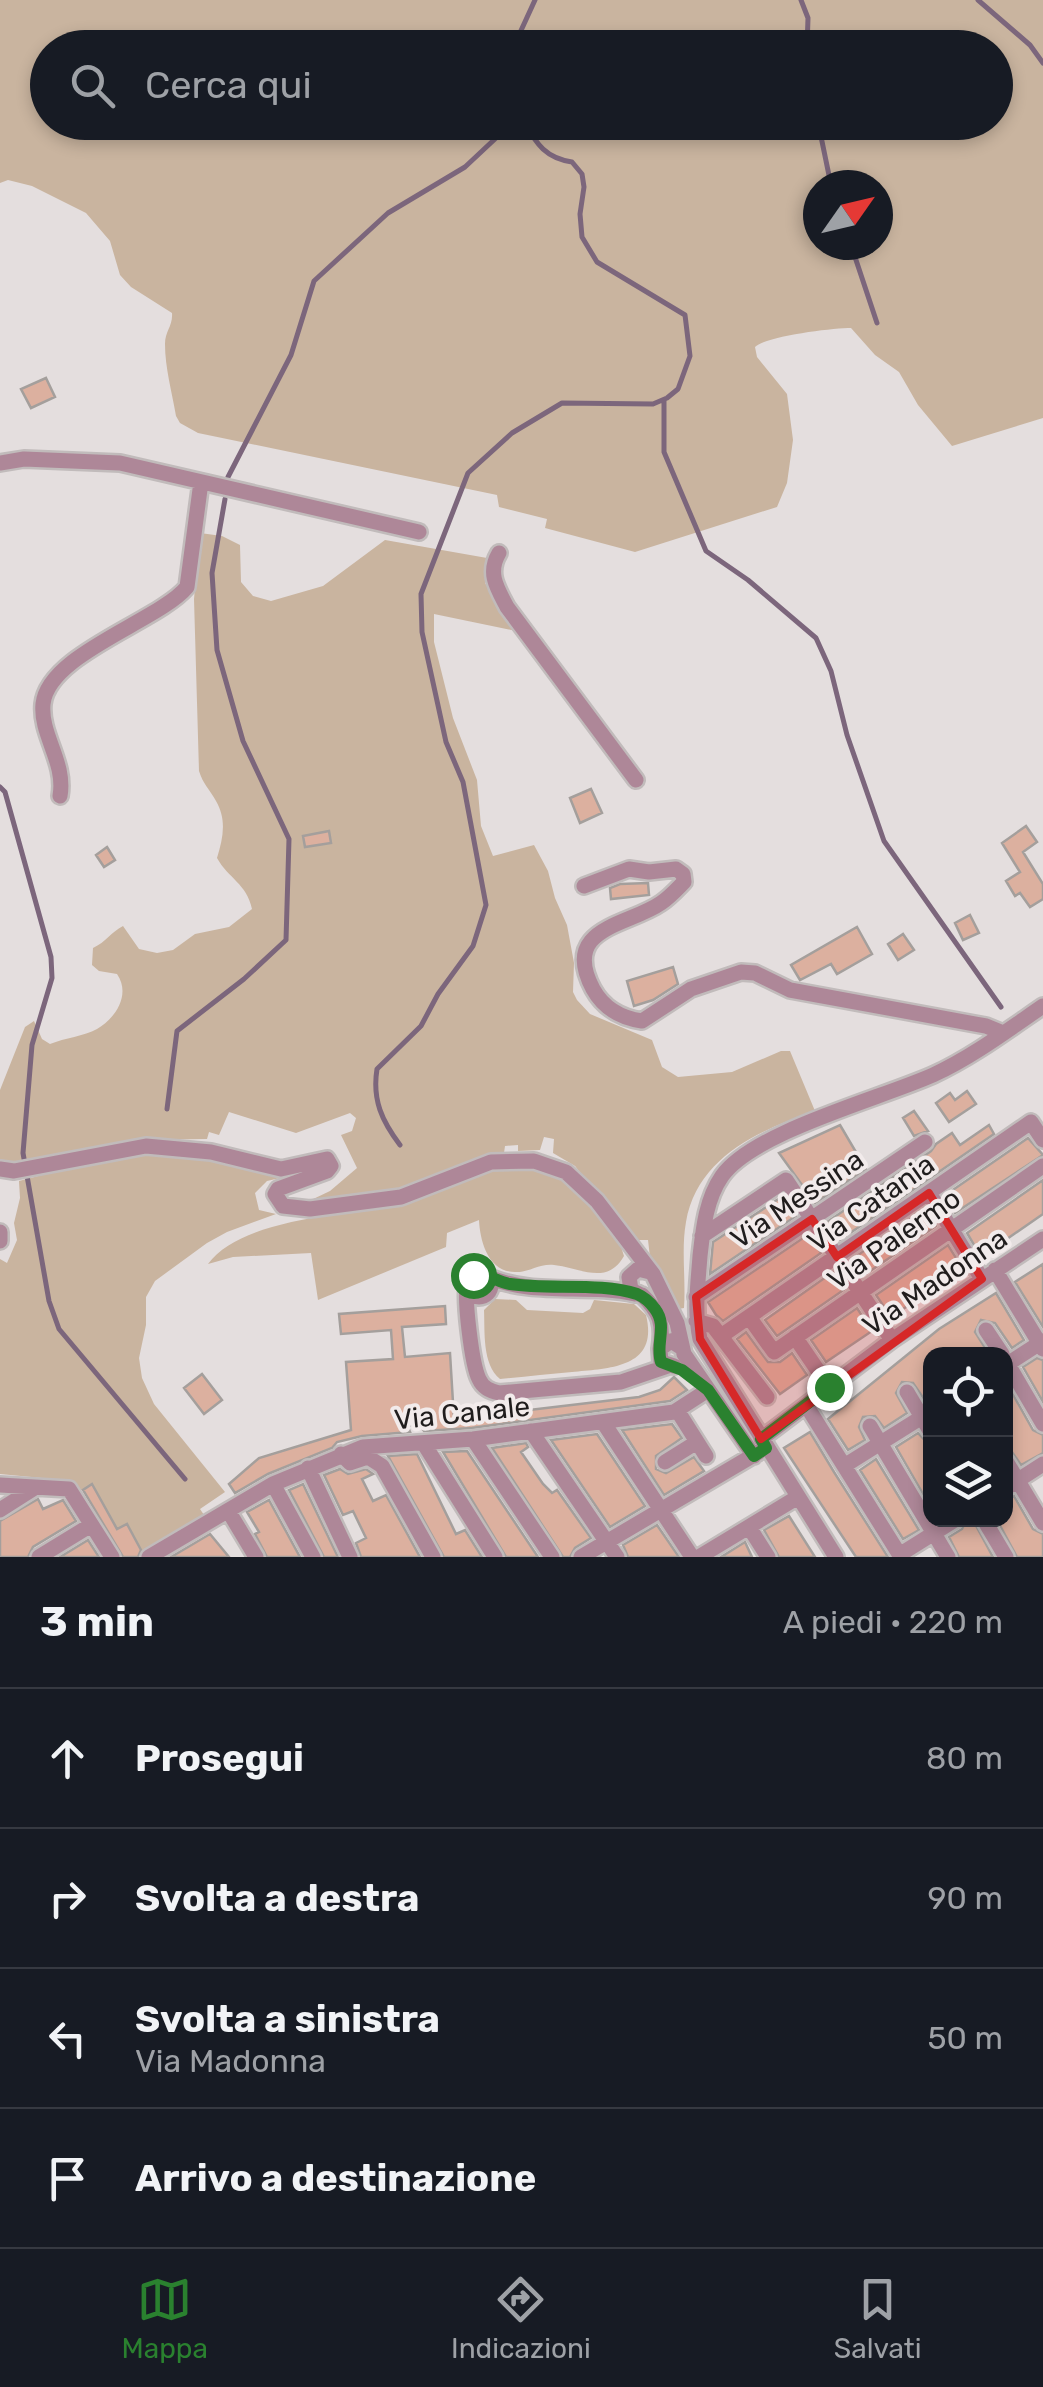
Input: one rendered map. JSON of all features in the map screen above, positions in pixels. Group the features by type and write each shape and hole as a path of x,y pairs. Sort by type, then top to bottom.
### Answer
{"street":[{"path":"0,463 24,458 120,464 419,532"},
{"path":"60,796 63,782 59,761 43,711 47,691 109,634 165,605 187,586 201,482"},
{"path":"499,553 492,565 493,576 507,608 636,780"},
{"path":"584,886 629,869 676,869 683,874 684,882 660,904 604,928 586,950 585,966 593,989 623,1018 642,1021 691,989 741,972 755,973 790,990 986,1026 1003,1033"},
{"path":"760,1448 708,1354 696,1321 702,1236 709,1202 721,1178 736,1160 763,1141 938,1072 1043,1006"},
{"name":"Via Catania","path":"721,1336 1031,1122 1043,1140"},
{"name":"Via Messina","path":"696,1297 925,1142"},
{"path":"0,1169 14,1171 146,1146 211,1152 281,1169 327,1159 327,1171 278,1189 275,1194 276,1201 283,1206 310,1209 401,1197 492,1162 534,1161 566,1172 578,1181 628,1242 676,1324 671,1356"},
{"name":"Via Palermo","path":"749,1317 774,1352 1043,1166"},
{"path":"702,1236 786,1180 892,1340"},
{"path":"929,1193 958,1242 1042,1344 1013,1357"},
{"path":"0,1232 0,1241"},
{"name":"Via Madonna","path":"581,1557 760,1448 806,1405 892,1340 1043,1239"},
{"path":"628,1242 629,1287 658,1312 671,1356 760,1448 798,1497 836,1557"},
{"path":"607,1289 641,1268 652,1278"},
{"path":"485,1288 476,1273 468,1280 464,1304 477,1376 489,1391 621,1382 671,1356"},
{"path":"485,1288 512,1284 639,1294 650,1292 652,1278"},
{"path":"470,1327 485,1288"},
{"path":"696,1321 707,1322 721,1336 767,1397"},
{"path":"986,1330 996,1347"},
{"path":"795,1338 829,1387"},
{"path":"1013,1374 1043,1424"},
{"name":"Via Canale","path":"148,1557 273,1484 363,1447 474,1439 677,1410 708,1390"},
{"path":"907,1392 923,1413"},
{"path":"806,1405 900,1556 944,1527"},
{"path":"664,1462 701,1449 677,1410"},
{"path":"603,1422 696,1557 798,1497"},
{"path":"844,1466 923,1422"},
{"path":"870,1426 948,1557"},
{"path":"531,1431 617,1557"},
{"path":"474,1439 552,1557"},
{"path":"424,1444 495,1557"},
{"path":"341,1454 350,1463 368,1457 378,1461 433,1557"},
{"path":"1013,1483 1043,1464"},
{"path":"308,1468 350,1557"},
{"path":"273,1484 314,1557"},
{"path":"0,1485 69,1489 112,1557"},
{"path":"1013,1486 1043,1524"},
{"path":"0,1510 33,1489"},
{"path":"229,1512 248,1554"},
{"path":"38,1557 92,1525"},
{"path":"748,1527 768,1557"},
{"path":"988,1527 1006,1557"}],"highlighted area":[{"path":"929,1193 982,1279 761,1439 700,1339 696,1297 812,1219 837,1257"}],"shaded area":[{"path":"0,0 1043,0 1043,418 952,446 918,405 899,372 875,355 851,328 772,339 755,347 757,357 787,394 793,440 787,483 777,507 635,552 545,528 547,519 499,507 497,495 198,433 180,423 165,353 172,313 131,287 120,275 110,241 86,213 32,186 8,180 0,183"},
{"path":"200,533 222,536 240,545 241,582 253,596 271,601 323,586 385,540 487,558 485,583 516,631 434,614 434,642 453,718 477,780 481,826 493,856 534,845 548,871 567,925 577,1000 590,1014 652,1040 662,1067 678,1077 732,1072 781,1051 790,1051 815,1111 753,1137 717,1163 703,1180 692,1199 686,1222 684,1308 678,1309 651,1266 648,1240 633,1240 575,1166 553,1153 554,1139 544,1137 540,1150 518,1151 518,1145 505,1146 504,1153 380,1195 314,1205 309,1201 330,1191 357,1168 341,1135 352,1131 356,1118 350,1113 296,1133 229,1112 219,1135 209,1132 207,1139 140,1140 14,1165 0,1163 0,1090 25,1027 34,1021 42,1039 50,1044 97,1029 119,1005 121,982 117,974 99,971 92,965 93,948 123,926 139,949 157,953 173,950 195,934 229,927 252,909 246,893 217,858 222,815 199,771 194,599"},
{"path":"160,1153 280,1178 267,1181 255,1193 259,1210 276,1214 207,1243 155,1281 146,1297 146,1325 139,1358 142,1378 154,1404 225,1492 200,1509 204,1515 142,1551 127,1524 117,1529 92,1484 80,1491 73,1481 0,1474 0,1259 7,1263 17,1240 14,1223 20,1198 19,1181 115,1156"},
{"path":"503,1167 550,1171 578,1189 612,1228 624,1256 617,1265 602,1273 549,1265 506,1271 487,1254 479,1220 447,1233 446,1247 318,1300 311,1253 233,1257 208,1264 224,1249 270,1228 415,1200"},
{"path":"495,1299 516,1300 527,1310 583,1313 594,1300 634,1304 646,1315 645,1346 628,1362 616,1366 500,1379 490,1365 485,1338 484,1310"}],"building":[{"path":"46,378 55,397 31,408 21,389"},
{"path":"591,789 602,813 580,823 570,798"},
{"path":"1026,826 1037,842 1023,852 1043,884 1043,899 1030,907 1020,893 1015,896 1006,881 1020,872 1002,843"},
{"path":"329,831 331,843 305,847 303,836"},
{"path":"107,847 115,860 104,867 96,855"},
{"path":"648,883 649,895 611,899 610,888"},
{"path":"970,915 979,933 963,940 955,923"},
{"path":"857,927 872,954 837,974 831,964 800,980 791,965"},
{"path":"903,934 914,950 898,960 888,944"},
{"path":"673,967 678,984 653,1000 634,1006 627,981"},
{"path":"967,1091 976,1104 949,1122 936,1103 950,1093 955,1100"},
{"path":"914,1111 928,1131 914,1136 903,1118"},
{"path":"840,1125 866,1169 815,1203 779,1153"},
{"path":"989,1125 994,1134 840,1240 827,1222 952,1133 960,1145"},
{"path":"1028,1138 1043,1155 955,1213 944,1196"},
{"path":"1043,1180 1043,1214 981,1257 967,1233"},
{"path":"783,1196 796,1216 710,1274 713,1242"},
{"path":"925,1209 936,1226 863,1276 852,1259"},
{"path":"809,1234 821,1253 723,1321 716,1315 708,1302"},
{"path":"948,1245 963,1269 891,1317 876,1295"},
{"path":"1043,1264 1043,1327 1015,1282"},
{"path":"833,1272 845,1289 777,1336 765,1320"},
{"path":"996,1293 1024,1340 1011,1347 995,1323 981,1320 975,1332 985,1347 923,1347 923,1398 913,1383 902,1382 896,1393 907,1413 884,1428 875,1416 863,1417 859,1427 865,1440 848,1450 828,1419 939,1329"},
{"path":"445,1306 446,1324 402,1327 405,1357 450,1353 454,1419 639,1397 660,1390 674,1377 687,1390 670,1401 472,1428 424,1431 417,1422 408,1427 410,1432 337,1442 332,1448 268,1474 235,1493 229,1484 259,1458 351,1430 346,1362 393,1359 391,1330 341,1334 339,1314"},
{"path":"857,1308 872,1331 826,1362 811,1340"},
{"path":"746,1332 768,1362 780,1362 792,1353 807,1375 780,1394 737,1339"},
{"path":"1037,1358 1043,1360 1043,1402 1023,1367"},
{"path":"202,1374 222,1400 204,1414 184,1388"},
{"path":"1013,1394 1033,1430 1043,1435 1043,1453 1021,1465 1013,1453"},
{"path":"672,1424 682,1438 656,1456 656,1469 666,1473 694,1457 704,1471 664,1495 622,1430"},
{"path":"810,1432 888,1557 856,1557 784,1448"},
{"path":"918,1433 923,1438 923,1494 896,1447"},
{"path":"597,1434 645,1506 610,1527 551,1440"},
{"path":"526,1443 528,1447 521,1452 543,1484 552,1493 557,1490 591,1538 575,1548 570,1557 563,1557 492,1448"},
{"path":"467,1451 538,1557 506,1557 443,1452"},
{"path":"417,1454 456,1534 465,1530 482,1557 444,1557 388,1456"},
{"path":"876,1459 919,1530 903,1539 860,1470"},
{"path":"340,1469 348,1474 366,1469 373,1474 362,1479 373,1501 386,1495 420,1557 361,1557 356,1543 366,1538 353,1511 343,1515 324,1475"},
{"path":"92,1484 117,1529 127,1524 141,1550 138,1557 123,1557 83,1490"},
{"path":"303,1484 338,1557 324,1557 289,1490"},
{"path":"1013,1496 1033,1529 1043,1534 1043,1557 1017,1557 1001,1527 1013,1527"},
{"path":"38,1499 43,1509 63,1500 76,1521 33,1547 28,1557 0,1557 0,1521"},
{"path":"269,1500 300,1557 267,1557 247,1512"},
{"path":"789,1516 815,1557 779,1557 764,1530"},
{"path":"657,1525 679,1557 628,1557 623,1545"},
{"path":"977,1527 993,1557 959,1557 949,1537 962,1529"},
{"path":"210,1534 229,1557 171,1557"},
{"path":"88,1540 99,1557 60,1557"},
{"path":"745,1542 752,1557 721,1557"}],"waterway":[{"path":"521,30 535,0"},
{"path":"801,0 808,30"},
{"path":"978,0 1013,30"},
{"path":"1013,30 1043,63"},
{"path":"228,477 291,355 314,281 388,213 465,167 494,140"},
{"path":"400,1145 380,1110 377,1069 421,1026 438,994 473,946 486,905 463,782 446,742 422,632 421,594 468,473 512,433 562,403 653,404 667,398 678,389 690,356 685,315 597,262 582,237 582,174 572,162 555,157 536,140"},
{"path":"822,140 828,170"},
{"path":"856,260 877,323"},
{"path":"664,400 664,452 706,551 748,580 816,638 831,671 847,735 884,841 1001,1007"},
{"path":"167,1109 177,1031 244,979 286,940 289,839 243,741 217,650 212,573 225,499"},
{"path":"0,787 5,792 51,957 52,978 32,1045 23,1153 49,1301 59,1329 185,1479"}],"route":[{"path":"473,1275 480,1273 512,1284 621,1290 642,1295 661,1321 661,1362 682,1370 708,1390 754,1456 766,1448 761,1439 829,1387"}]}
